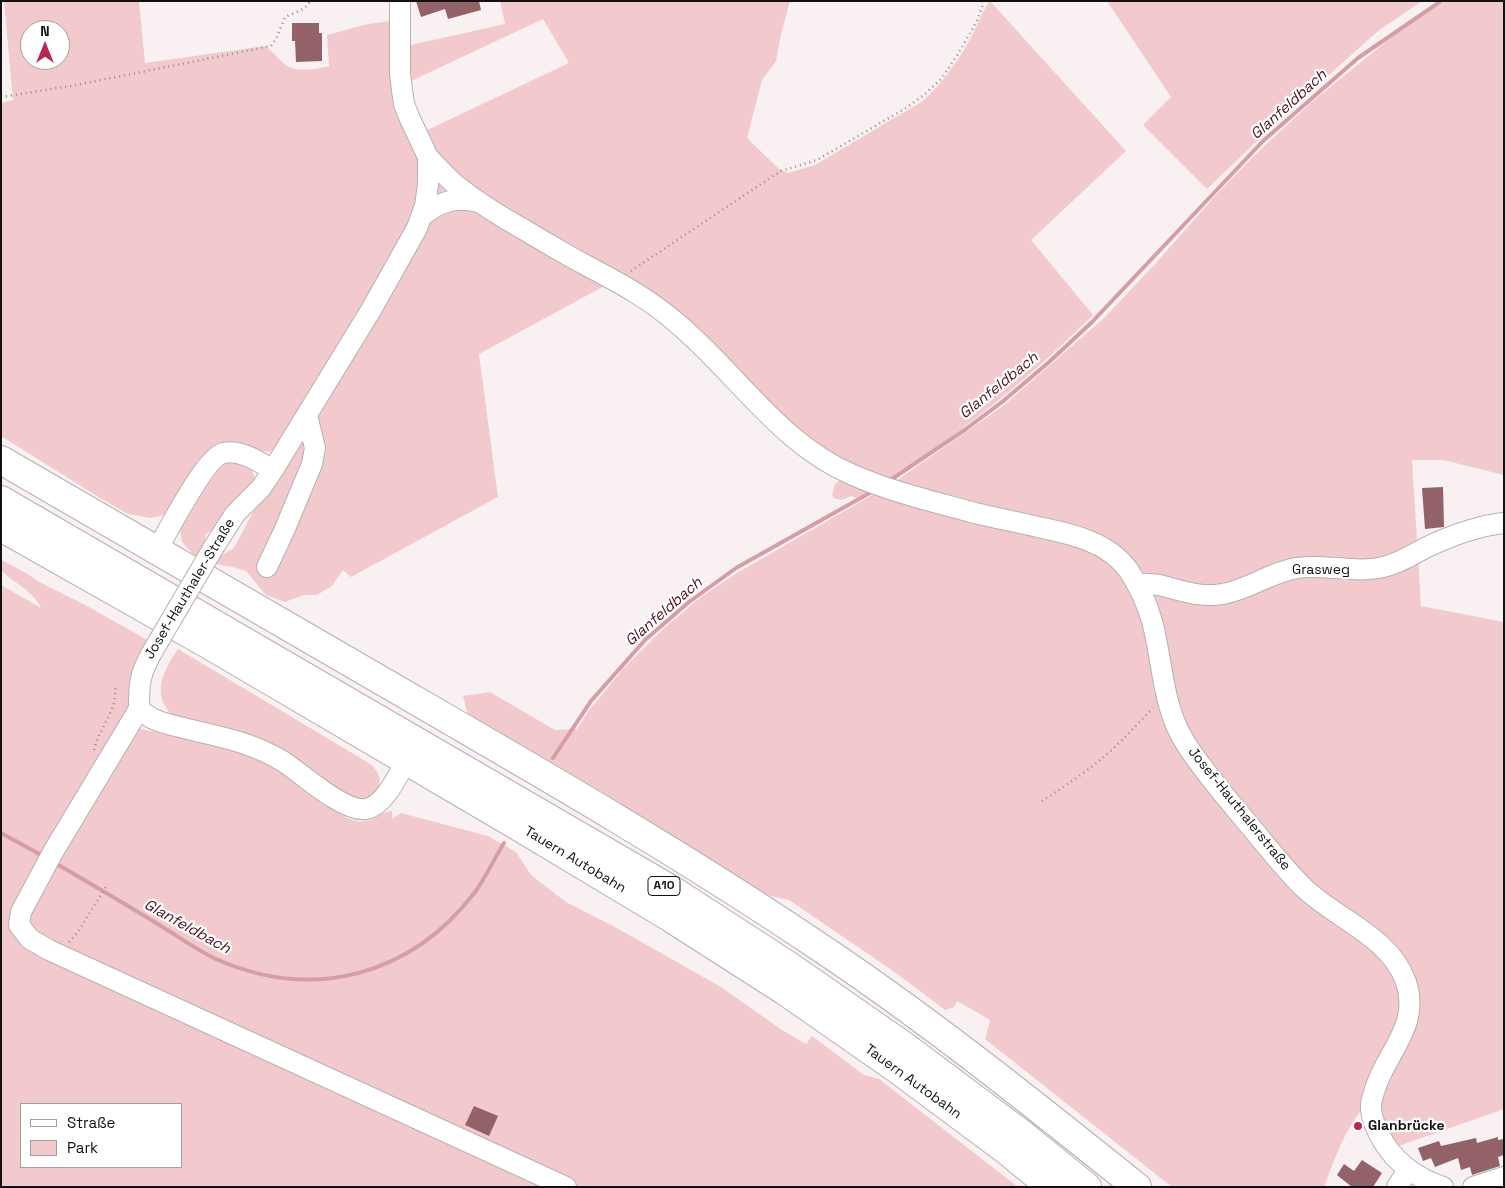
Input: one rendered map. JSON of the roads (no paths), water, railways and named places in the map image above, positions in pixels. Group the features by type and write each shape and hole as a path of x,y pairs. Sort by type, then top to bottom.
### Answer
{"highway":[{"path":"1,460 541,773 696,866 814,943 930,1025 1043,1111 1137,1187"},
{"path":"1,500 210,633"},
{"path":"1,527 210,633"},
{"name":"Tauern Autobahn","path":"210,633 406,761 672,918 785,991 897,1069 1006,1150 1051,1187"},
{"name":"A10","path":"210,633 681,896 789,966 904,1046 1019,1132 1087,1187"}],"street":[{"name":"Josef-Hauthaler-Straße","path":"139,710 141,676 151,654 235,514 274,470 371,310 422,216 428,185 428,157 404,104 400,73 400,1"},
{"name":"Josef-Hauthalerstraße","path":"428,157 453,183 478,202 648,301 678,324 711,354 771,417 807,448 837,468 868,481 965,510 1069,534 1102,547 1120,561 1136,583 1145,601 1152,622 1166,696 1178,731 1196,759 1301,885 1382,946 1400,968 1408,990 1410,1011 1408,1021 1402,1036 1378,1079 1372,1098 1371,1110 1378,1133 1392,1155 1408,1170 1427,1182 1443,1187"},
{"path":"422,216 444,203 459,199 478,202"},
{"path":"267,567 312,464 315,448 307,415"},
{"path":"157,550 198,478 214,458 223,453 235,453 249,457 274,470"},
{"name":"Grasweg","path":"1136,583 1158,585 1192,594 1221,594 1247,587 1274,573 1298,567 1374,569 1390,566 1440,541 1463,532 1482,526 1504,523"},
{"path":"406,761 382,800 374,807 363,810 352,808 339,802 284,762 250,744 161,722 139,710 100,772 54,852 21,912 19,925 30,939 49,950 566,1187"},
{"path":"1397,1187 1408,1170"},
{"path":"1473,1187 1504,1178"}],"waterway":[{"name":"Glanfeldbach","path":"889,481 966,429 1002,402 1048,363 1092,322 1263,141 1358,58 1441,1"},
{"name":"Glanfeldbach","path":"553,758 591,701 645,640 689,602 736,568 875,490"},
{"name":"Glanfeldbach","path":"1,833 43,856"},
{"name":"Glanfeldbach","path":"53,862 216,959 252,972 288,978 324,979 358,973 391,961 421,944 449,921 475,892 504,843"}],"place":[{"name":"Glanbrücke","path":"1358,1126"}]}
